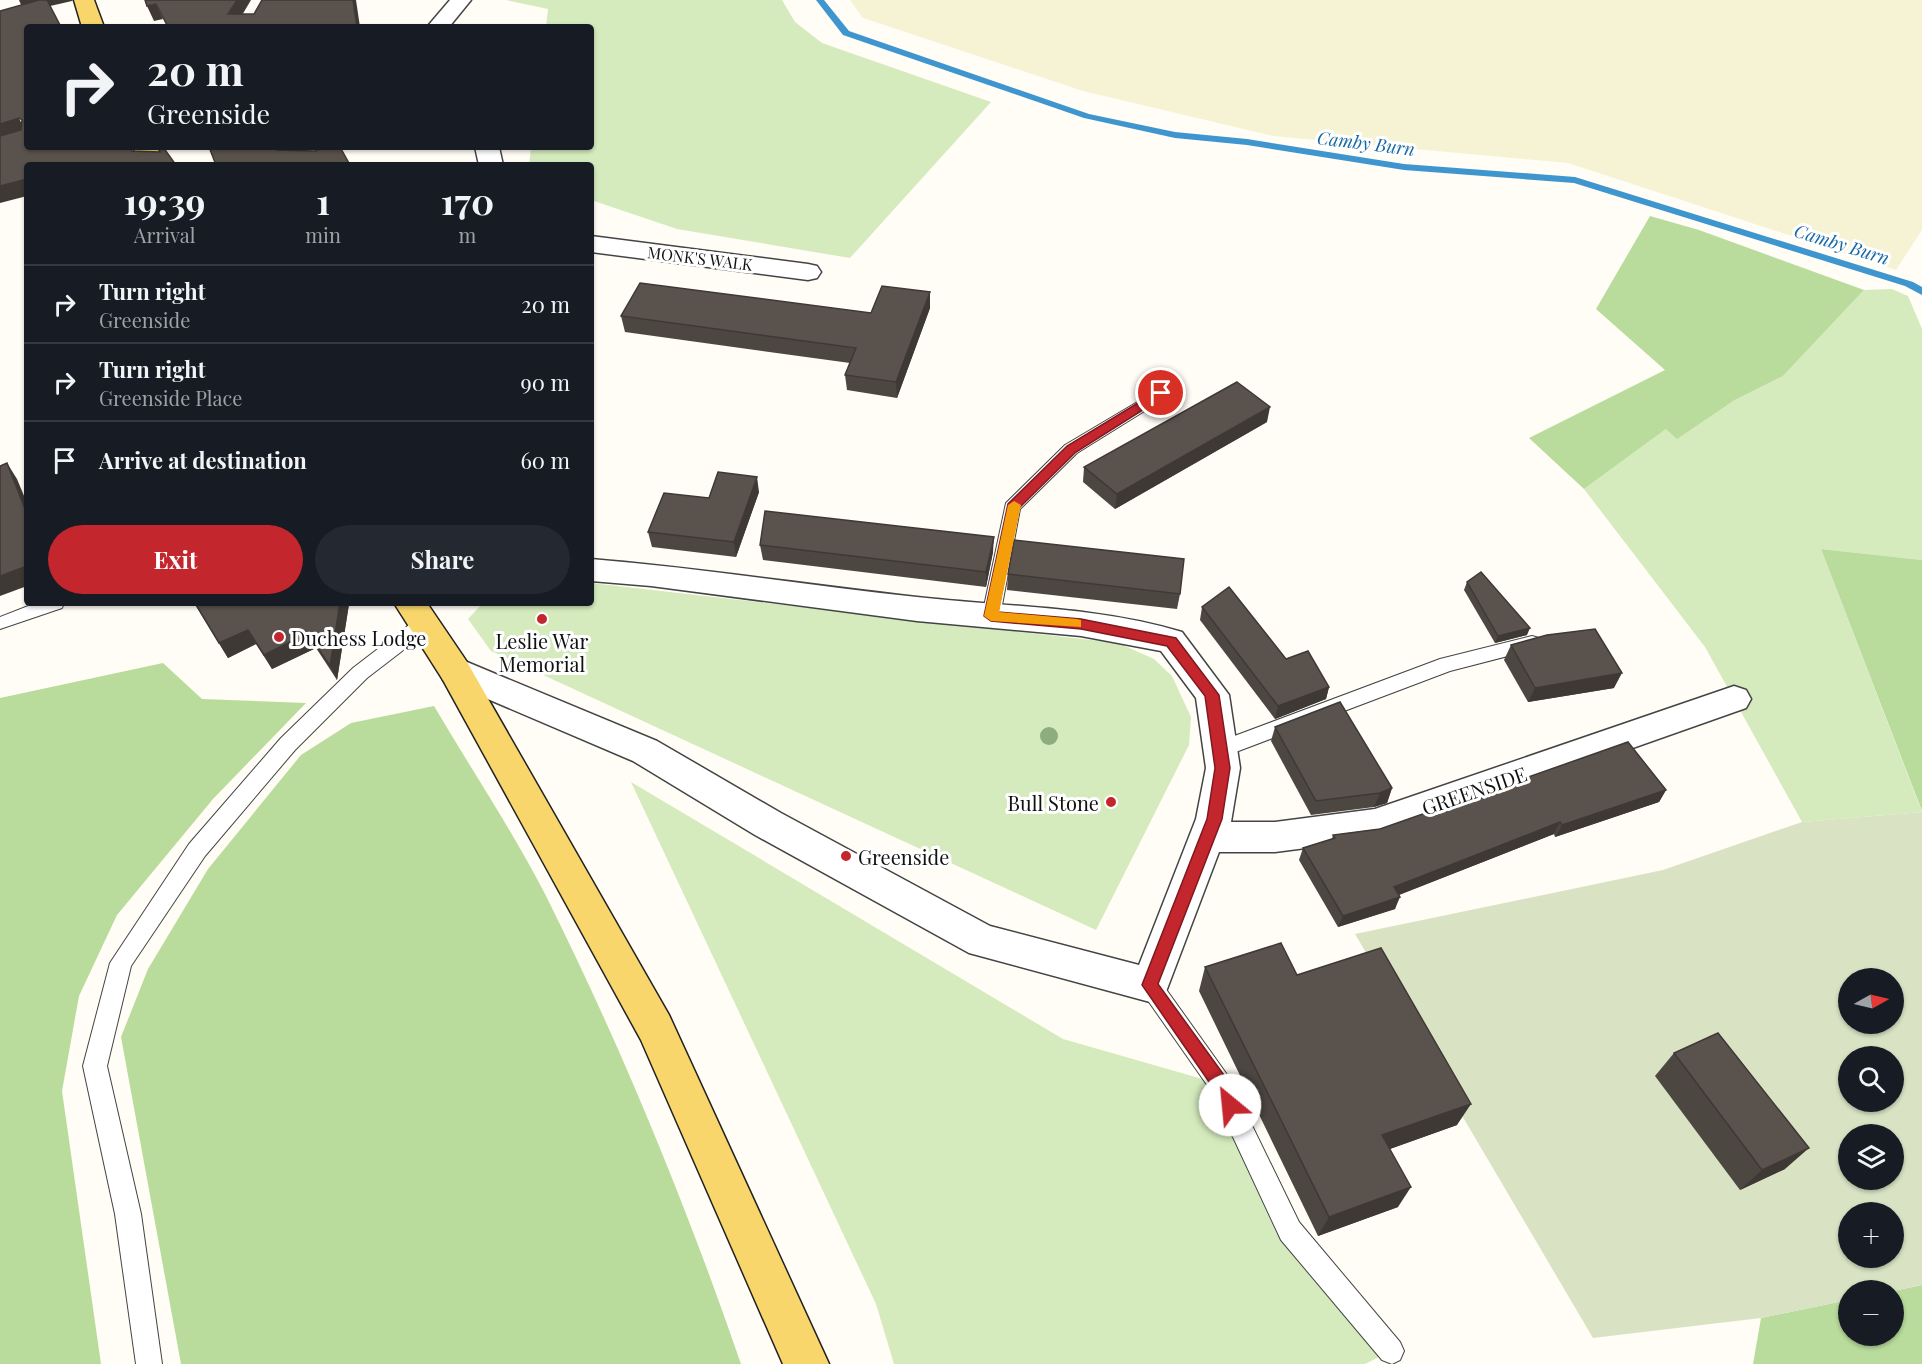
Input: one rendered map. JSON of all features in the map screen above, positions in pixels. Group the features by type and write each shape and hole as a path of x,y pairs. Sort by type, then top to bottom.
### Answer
{"main road":[{"path":"84,0 92,24"},
{"path":"417,613 455,671 655,1028 806,1364"}],"street":[{"path":"443,24 461,0"},
{"name":"MONK'S WALK","path":"594,244 808,272"},
{"path":"455,671 645,752 768,824 982,941 1150,985 1214,819 1222,768 1212,695 1171,641 1081,624 991,616 594,570"},
{"name":"GREENSIDE","path":"1206,837 1275,837 1375,824 1734,699"}],"lane":[{"path":"991,616 1012,507 1071,449 1161,393"},
{"path":"3,623 47,606"},
{"path":"149,1364 128,1214 95,1066 121,963 198,850 288,744 417,613"},
{"path":"1220,750 1447,664 1550,639"},
{"path":"1150,985 1220,1084 1290,1231 1391,1351"}],"shaded area":[{"path":"850,0 1922,0 1922,230 1896,270 1568,163 1273,136 1083,91 863,18"}],"green space":[{"path":"506,0 782,0 795,22 822,43 991,102 850,258 677,229 594,201 594,162 529,162 531,150 594,150 594,24 546,24 548,9"},
{"path":"1650,216 1699,230 1864,290 1783,376 1733,401 1677,439 1666,429 1584,489 1529,438 1665,370 1596,309"},
{"path":"1892,289 1908,296 1922,329 1922,560 1821,549 1922,812 1802,822 1705,647 1584,489 1666,429 1733,401 1783,376 1864,290"},
{"path":"1821,549 1922,560 1922,811"},
{"path":"594,583 1118,643 1154,659 1172,676 1191,717 1189,745 1096,930 491,651 468,619 480,606 594,606"},
{"path":"163,663 202,699 306,703 213,799 117,915 79,996 62,1091 101,1364 0,1364 0,698"},
{"path":"434,706 532,870 573,951 626,1067 675,1185 741,1364 181,1364 121,1037 148,969 208,869 301,755 351,723"},
{"path":"631,782 1063,1039 1220,1084 1290,1231 1391,1351 1365,1364 894,1364 876,1304"},
{"path":"1922,812 1922,1285 1904,1289 1904,1280 1838,1280 1838,1302 1761,1318 1593,1338 1355,934 1663,870 1802,822"},
{"path":"1922,1285 1922,1364 1753,1364 1761,1318 1838,1302 1838,1346 1904,1346 1904,1289"}],"building":[{"path":"39,0 47,0 59,24 24,24 24,150 160,152 159,150 165,150 174,162 24,162 24,180 0,186 0,136 21,130 22,120 19,118 0,124 0,11"},
{"path":"145,0 237,0 228,14 254,14 262,0 353,0 357,24 166,24 156,4 147,6"},
{"path":"210,150 342,150 348,162 215,162"},
{"path":"640,283 871,313 882,286 930,292 896,382 845,375 856,348 621,316"},
{"path":"1237,382 1270,407 1117,494 1084,467"},
{"path":"7,463 24,506 24,567 0,576 0,466"},
{"path":"718,472 757,477 734,542 648,532 664,493 709,498"},
{"path":"765,511 994,537 986,572 760,545"},
{"path":"1014,540 1184,559 1180,594 1008,574"},
{"path":"1481,572 1530,628 1498,636 1467,582"},
{"path":"1229,587 1286,659 1308,651 1329,687 1278,706 1202,607"},
{"name":"Duchess Lodge","path":"197,606 340,606 330,666 308,633 264,655 248,630 219,643"},
{"path":"1595,629 1622,673 1535,688 1511,645 1547,635"},
{"path":"1340,702 1392,788 1380,793 1316,801 1275,727"},
{"path":"1628,742 1666,790 1562,825 1560,822 1394,887 1400,897 1343,916 1303,848 1335,838 1333,835 1380,829"},
{"path":"1281,943 1297,975 1381,948 1471,1104 1382,1135 1411,1187 1329,1217 1205,967"},
{"path":"1718,1033 1809,1148 1762,1170 1674,1053"}],"waterway":[{"name":"Camby Burn","path":"820,0 846,33 1087,116 1175,135 1247,142 1404,167 1575,180 1909,284 1922,292"}],"slow traffic":[{"path":"1014,505 991,616 1077,624"}],"place":[{"name":"Leslie War Memorial","path":"542,619"},
{"name":"Duchess Lodge","path":"279,637"},
{"name":"Bull Stone","path":"1111,802"},
{"name":"Greenside","path":"846,856"}],"route":[{"path":"1161,393 1071,449 1012,507 991,616 1081,624 1171,641 1212,695 1222,768 1214,819 1150,985 1220,1084 1230,1105"}]}
